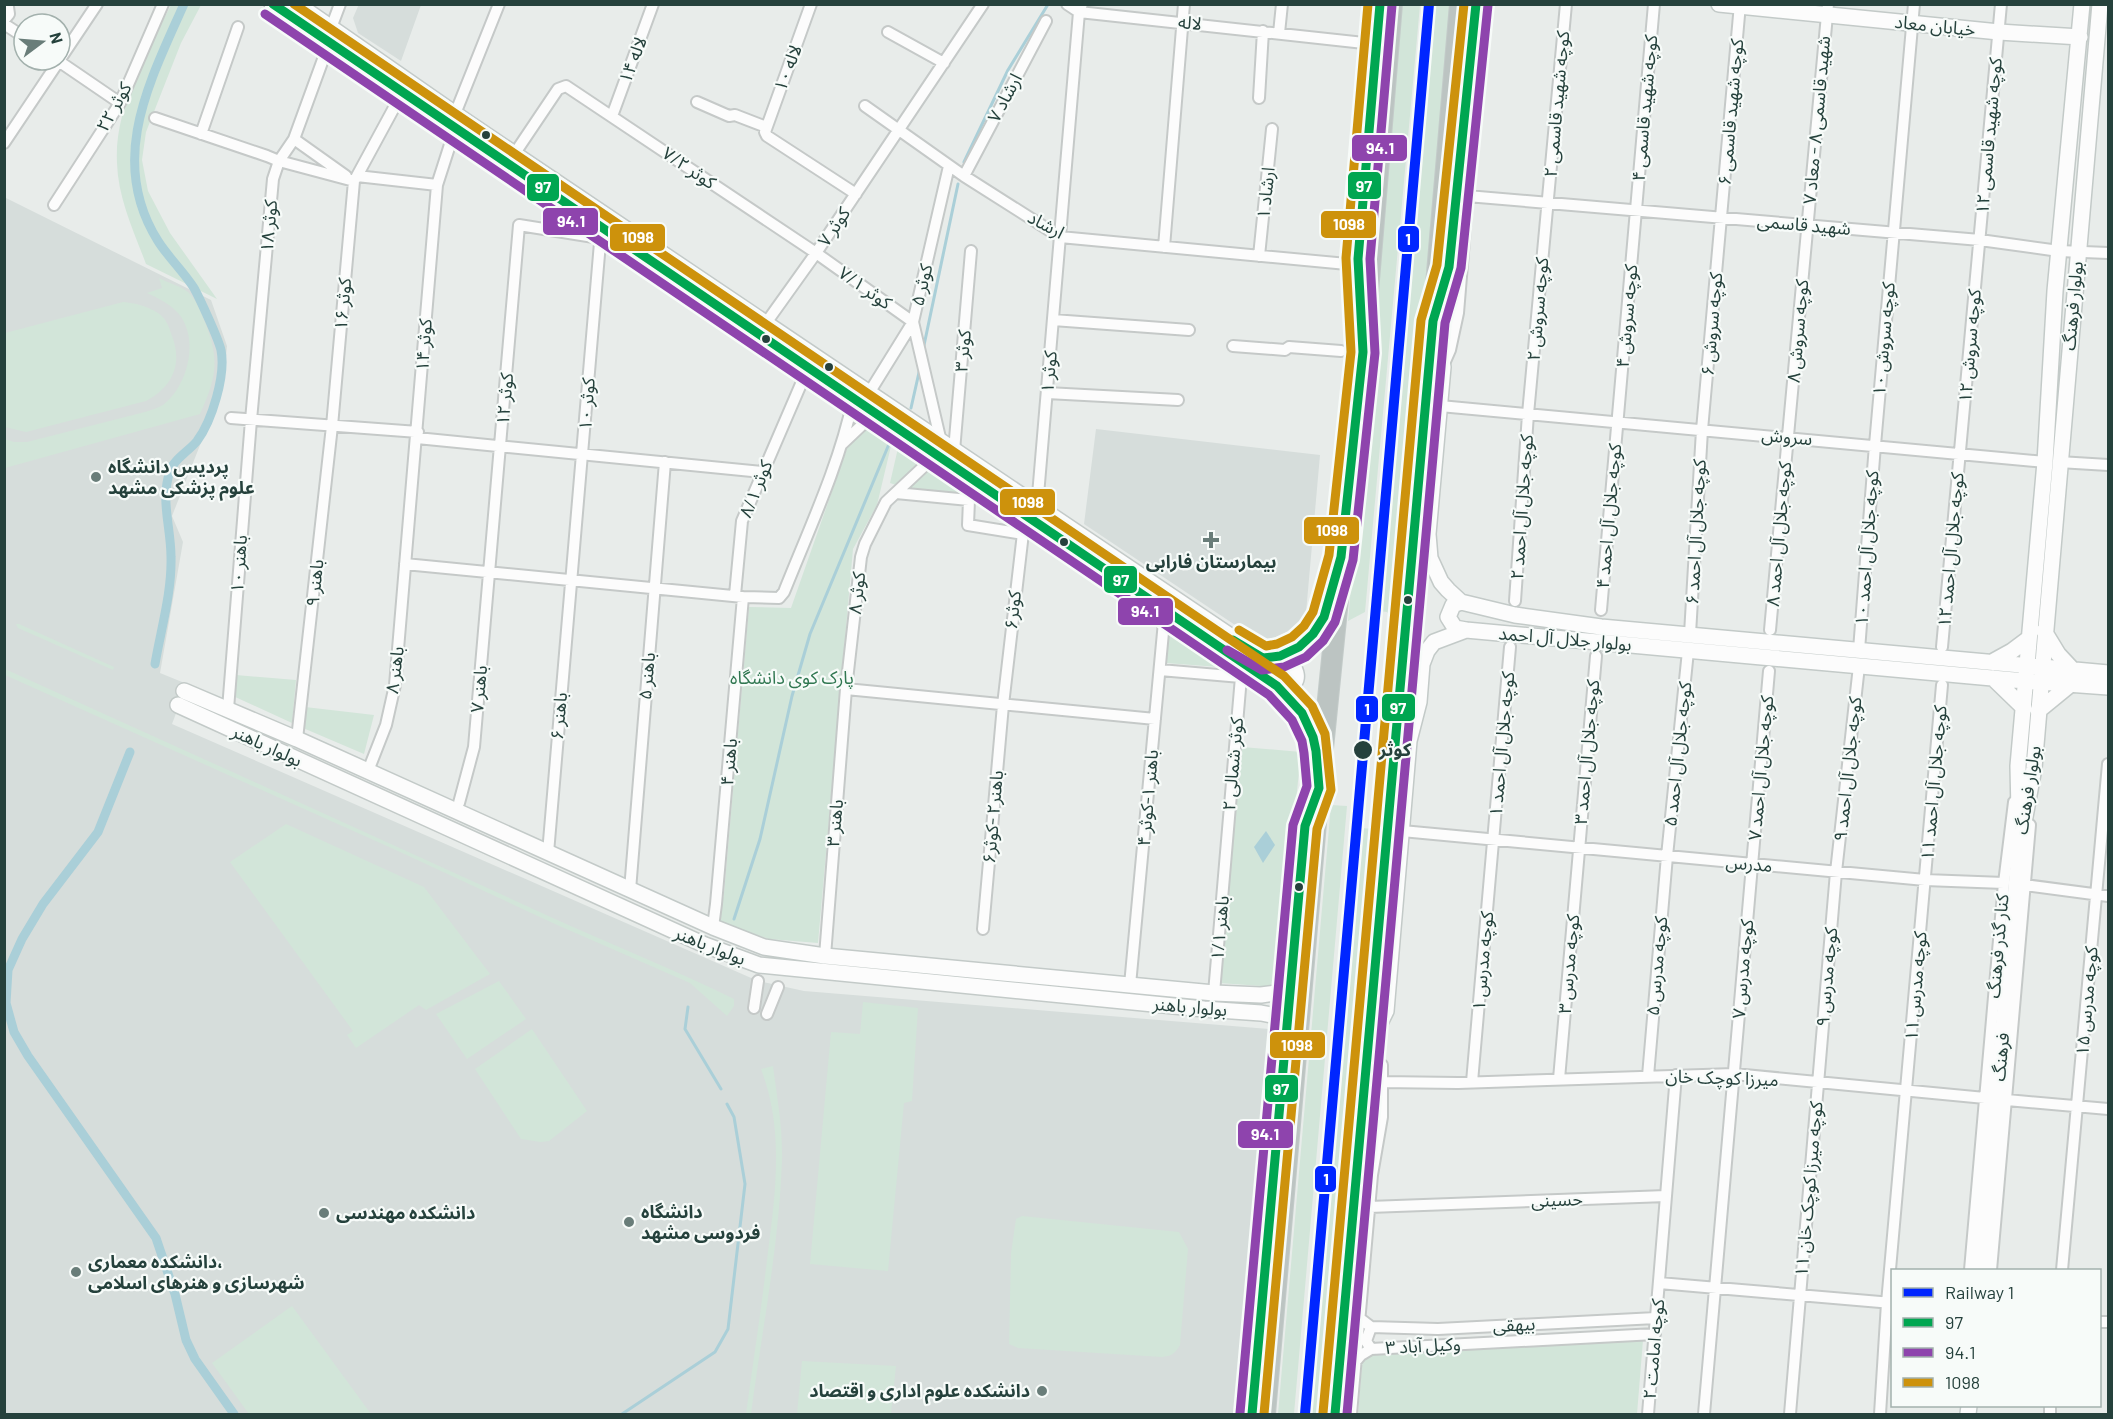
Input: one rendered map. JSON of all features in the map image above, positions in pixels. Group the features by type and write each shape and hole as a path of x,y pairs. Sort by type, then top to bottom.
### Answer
{"highway":[{"path":"1363,352 1358,259 1380,4"},
{"path":"1265,1414 1301,935 1319,788 1363,352 1392,4"},
{"path":"1335,1414 1370,1044 1460,4"},
{"path":"1433,321 1449,267 1476,4"}],"street":[{"path":"72,41 97,4"},
{"name":"کوثر ۲۲","path":"54,205 120,103 163,4"},
{"path":"272,4 402,93 515,153 531,172"},
{"path":"297,4 455,121 567,196 766,323 869,393 1245,672 1286,688 1296,679 1297,672 1292,665 1263,658 1031,512"},
{"path":"331,28 340,4"},
{"name":"کوثر ۱۴","path":"405,564 436,185 455,121 499,4"},
{"name":"لاله ۱۴","path":"612,116 653,4"},
{"name":"لاله ۱۰","path":"765,129 811,4"},
{"name":"کوثر ۷","path":"766,323 900,130 983,4"},
{"name":"لاله","path":"1067,4 1182,22 1364,43"},
{"path":"1164,247 1184,4"},
{"path":"1279,33 1282,4"},
{"path":"1443,366 1450,351 1458,313 1483,4"},
{"name":"کوچه شهید قاسمی ۲","path":"1548,203 1566,4"},
{"name":"کوچه شهید قاسمی ۴","path":"1636,211 1654,4"},
{"name":"خیابان معاد","path":"1719,4 1828,10 1912,23 2080,38"},
{"name":"کوچه سروش ۱۰","path":"1875,445 1914,4"},
{"name":"کوچه شهید قاسمی ۱۲","path":"1980,240 2001,4"},
{"name":"بولوار فرهنگ","path":"2020,844 2034,768 2031,709 2034,666 2044,631 2052,462 2055,291 2082,4"},
{"name":"بولوار فرهنگ","path":"2034,666 2028,639 2052,462 2103,39 2100,4"},
{"path":"4,5 8,7 9,14 4,22"},
{"name":"کوچه شهید قاسمی ۶","path":"1721,218 1740,6"},
{"name":"کوثر ۱","path":"1031,512 1047,393 1081,8"},
{"name":"شهید قاسمی ۸ - معاد ۷","path":"1808,225 1828,10"},
{"name":"ارشاد ۷","path":"964,176 1046,21"},
{"path":"201,134 238,27"},
{"path":"1259,98 1263,31"},
{"path":"888,32 944,63"},
{"name":"کوثر ۱۸","path":"251,420 273,179 279,161 294,139 329,43"},
{"path":"72,70 120,103"},
{"path":"4,143 51,72"},
{"name":"کوثر ۷/۲","path":"515,153 561,87 566,86 816,253"},
{"name":"کوثر ۱۶","path":"332,426 356,179 402,93"},
{"path":"697,102 729,116 735,115 765,129 767,136 856,194"},
{"name":"ارشاد","path":"865,106 964,176 1060,237 1347,264"},
{"path":"155,118 279,161 356,179 436,185"},
{"name":"ارشاد ۱","path":"1259,256 1272,129"},
{"path":"294,139 356,179"},
{"name":"کوثر ۵","path":"869,393 914,322 950,166"},
{"path":"567,196 600,233 877,415 944,449"},
{"name":"شهید قاسمی","path":"1467,196 1980,240 2077,252 2109,253"},
{"name":"کوچه سروش ۲","path":"1528,414 1548,203"},
{"name":"کوچه سروش ۴","path":"1617,422 1636,211"},
{"name":"کوچه سروش ۶","path":"1702,430 1721,218"},
{"name":"کوثر ۱۲","path":"489,572 519,225 600,233"},
{"name":"کوچه سروش ۸","path":"1788,437 1808,225"},
{"name":"کوثر ۱۰","path":"571,580 600,233"},
{"name":"کوچه سروش ۱۲","path":"1960,453 1980,240"},
{"name":"کوثر ۳","path":"944,449 971,251"},
{"name":"کوثر ۷/۱","path":"816,253 914,322"},
{"path":"1053,320 1189,330"},
{"path":"1433,321 1443,366 1428,534 1430,558 1441,582 1461,602 1453,605 1448,617 1455,628 1466,630"},
{"path":"914,322 944,449"},
{"path":"1233,346 1341,351"},
{"name":"کوثر ۸/۱","path":"739,596 742,521 801,384"},
{"path":"1047,393 1178,400"},
{"path":"405,564 779,598 784,592 842,444 853,399"},
{"name":"سروش","path":"1440,406 2052,462 2109,465"},
{"name":"کوچه جلال آل احمد ۲","path":"1515,601 1528,414"},
{"path":"842,444 877,415"},
{"path":"231,418 332,426 501,446 762,472"},
{"name":"باهنر ۱۰","path":"228,709 251,420"},
{"name":"کوچه جلال آل احمد ۴","path":"1601,610 1617,422"},
{"name":"باهنر ۹","path":"297,739 332,426"},
{"name":"کوچه جلال آل احمد ۶","path":"1690,634 1702,430"},
{"name":"کوچه جلال آل احمد ۸","path":"1770,630 1788,437"},
{"name":"کوچه جلال آل احمد ۱۰","path":"1859,658 1875,445"},
{"path":"896,493 944,449"},
{"name":"کوچه جلال آل احمد ۱۲","path":"1942,647 1960,453"},
{"name":"باهنر ۵","path":"630,890 665,462"},
{"path":"896,493 969,500 968,525 1023,534"},
{"name":"کوثر ۸","path":"846,689 864,544 886,502 896,493"},
{"name":"کوثر۶","path":"1003,705 1023,534 1031,512"},
{"path":"1263,658 1280,656 1299,647 1313,634 1324,617 1341,557"},
{"name":"باهنر ۸","path":"368,771 386,725 395,685 405,564"},
{"name":"باهنر ۷","path":"459,803 474,747 489,572"},
{"name":"باهنر ۶","path":"548,853 571,580"},
{"name":"باهنر ۴","path":"713,927 739,596"},
{"name":"بولوار جلال آل احمد","path":"1461,602 1515,615 1601,627 1814,646 1859,658 1993,678 2033,682 2109,673"},
{"name":"باهنر ۱-کوثر ۴","path":"1130,985 1165,611"},
{"name":"بولوار جلال آل احمد","path":"1370,1044 1386,1011 1409,741 1419,702 1422,664 1427,651 1434,642 1466,630 1813,662 1859,658 1992,662 2034,666 2109,687"},
{"path":"1993,678 2031,709 2072,677 2044,631"},
{"path":"1992,662 2028,639"},
{"path":"1813,662 1814,646"},
{"name":"کوچه جلال آل احمد ۱","path":"1494,841 1510,647"},
{"name":"کوچه جلال آل احمد ۵","path":"1667,856 1688,651"},
{"name":"کوچه جلال آل احمد ۳","path":"1579,849 1596,656"},
{"name":"کوچه جلال آل احمد ۹","path":"1836,872 1859,658"},
{"path":"1160,670 1245,672"},
{"name":"کوچه جلال آل احمد ۷","path":"1752,864 1769,671"},
{"name":"کوثر شمالی ۲","path":"1225,863 1245,672"},
{"name":"کوچه جلال آل احمد ۱۱","path":"1925,880 1942,685"},
{"path":"1277,686 1297,707 1310,730 1316,751 1319,788"},
{"path":"846,689 1155,720"},
{"name":"باهنر ۳","path":"825,956 846,689"},
{"name":"بولوار باهنر","path":"185,700 228,709 713,927 764,947 825,956 1214,993 1261,995 1291,992 1288,1018 1261,1013 759,965 705,945 503,854 185,700"},
{"name":"باهنر۲ -کوثر۶","path":"983,929 1003,705"},
{"name":"بولوار فرهنگ","path":"2020,844 2018,766 2031,709"},
{"name":"کوچه مدرس ۱۵","path":"2062,1269 2109,764"},
{"name":"کنار گذر فرهنگ","path":"1970,1269 2004,883 2018,766"},
{"name":"کنار گذر فرهنگ","path":"1991,1269 2034,768"},
{"name":"مدرس","path":"1402,831 1925,880 2004,883"},
{"path":"503,854 511,836"},
{"name":"کوچه مدرس ۱","path":"1472,1082 1494,841"},
{"name":"فرهنگ","path":"1981,1269 2020,844"},
{"name":"کوچه مدرس ۳","path":"1559,1079 1579,849"},
{"name":"کوچه مدرس ۵","path":"1648,1076 1667,856"},
{"name":"باهنر ۱/۱","path":"1214,993 1225,863"},
{"name":"کوچه مدرس ۷","path":"1704,1414 1752,864"},
{"name":"کوچه مدرس ۹","path":"1818,1083 1836,872"},
{"name":"کوچه مدرس ۱۱","path":"1893,1269 1925,880"},
{"path":"2025,885 2109,896"},
{"path":"1291,992 1301,935"},
{"path":"1079,997 1081,980"},
{"path":"754,1008 758,981"},
{"path":"767,1014 778,987"},
{"path":"1261,995 1265,1003 1261,1013"},
{"path":"1351,1414 1372,1175 1382,1117 1382,1065"},
{"name":"میرزا کوچک خان","path":"1381,1082 1458,1083 1734,1074 1985,1098"},
{"name":"کوچه امامت ۲","path":"1648,1414 1676,1075"},
{"name":"کوچه میرزا کوچک خان ۱۱","path":"1790,1414 1818,1083"},
{"path":"2007,1100 2109,1109"},
{"name":"حسینی","path":"1369,1207 1666,1196"},
{"path":"1659,1283 1890,1303"},
{"name":"کوچه مدرس ۱۱","path":"1880,1414 1890,1303"},
{"path":"1358,1317 1371,1327 1366,1341 1371,1349"},
{"name":"بیهقی","path":"1371,1327 1438,1329 1656,1318"},
{"path":"1531,1324 1531,1340"},
{"name":"بیهقی","path":"1531,1340 1655,1334"},
{"name":"۳ وکیل آباد","path":"1355,1362 1371,1349 1531,1340"}],"shaded area":[{"path":"359,4 421,5 401,61 358,33 353,18"},
{"name":"دانشگاه فردوسی مشهد","path":"4,197 211,300 227,346 223,387 172,516 183,542 160,673 187,684 172,724 758,981 804,991 1269,1029 1238,1414 5,1414"},
{"name":"بیمارستان فارابی","path":"1096,429 1320,455 1305,624 1262,643 1084,524"}],"green space":[{"path":"171,5 201,5 181,43 146,132 142,160 148,191 170,233 217,299 146,264 127,215 120,189 117,142 126,101"},
{"path":"1402,5 1420,5 1365,612 1348,621"},
{"path":"1433,5 1450,5 1396,625 1387,612 1379,611"},
{"path":"159,278 182,288 191,295 200,309 213,346 213,378 200,414 5,468 5,439 27,442 145,412 163,405 172,397 185,374 190,348 185,323 178,313 168,304 147,293 162,288"},
{"path":"123,302 141,305 158,313 168,326 176,356 173,374 163,389 146,401 26,432 5,427 5,333"},
{"name":"پارک کوی دانشگاه","path":"872,424 891,446 877,505 853,549 818,943 769,939 719,922 724,893 749,607 791,608 850,440"},
{"path":"898,448 919,463 896,485 890,483"},
{"path":"930,469 968,494 920,492 910,488"},
{"path":"16,624 114,667 113,670 18,628"},
{"path":"1169,635 1218,667 1166,663"},
{"path":"5,669 712,988 734,999 734,1006 727,1016 690,983 5,675"},
{"path":"236,675 296,680 292,723 233,696"},
{"path":"305,707 374,715 364,754 303,728"},
{"path":"1242,747 1301,752 1277,987 1219,983"},
{"path":"1331,805 1347,806 1294,1414 1278,1414"},
{"path":"286,824 424,887 490,974 426,1010 419,1005 356,1048 347,1035 353,1031 230,862"},
{"path":"1359,828 1376,829 1325,1414 1309,1414"},
{"path":"499,981 526,1019 467,1059 436,1014"},
{"path":"863,1002 918,1008 912,1101 904,1103 888,1271 810,1264 831,1032 860,1034"},
{"path":"532,1029 587,1111 549,1141 541,1142 521,1139 475,1069"},
{"path":"773,1066 782,1137 780,1193 774,1256 751,1414 746,1414 775,1188 776,1140 768,1092 761,1069"},
{"path":"1022,1216 1179,1232 1188,1249 1180,1345 1176,1351 1162,1357 1018,1348 1009,1344 1011,1253 1016,1219"},
{"path":"292,1306 371,1414 249,1414 212,1363"},
{"path":"1643,1340 1637,1414 1358,1414 1363,1353"},
{"path":"802,1361 896,1366 891,1414 797,1414"}],"water":[{"path":"1266,831 1275,845 1263,863 1254,847"}],"waterway":[{"path":"155,664 171,570 166,503 167,482 172,467 197,441 208,422 220,385 222,360 216,337 194,288 158,241 143,211 136,181 135,151 139,121 147,91 184,4"},
{"path":"964,162 1008,70 1047,6"},
{"path":"923,350 958,184"},
{"path":"911,408 920,368"},
{"path":"734,919 760,839 792,696 810,634 889,444"},
{"path":"130,752 98,832 43,904 22,939 8,970 6,1003 14,1032 28,1056 156,1238 175,1294 186,1340 195,1359 234,1414"},
{"path":"688,1007 685,1029 721,1089"},
{"path":"622,1414 715,1352 728,1329 745,1184 734,1117 727,1104"}],"rail line":[{"name":"1","path":"1305,1414 1429,4"}],"transit line":[{"name":"97","path":"273,4 1277,686 1302,713 1313,737 1319,788 1305,826 1252,1414"},
{"name":"1098","path":"294,4 1284,676 1312,706 1325,734 1331,790 1317,829 1264,1414"},
{"name":"1098","path":"1239,630 1266,646 1292,637 1304,626 1313,612 1329,555 1351,352 1346,258 1368,4"},
{"name":"97","path":"1233,640 1263,658 1280,656 1299,647 1313,634 1324,617 1341,557 1363,352 1358,259 1380,4"},
{"name":"1098","path":"1323,1413 1421,320 1437,265 1464,4"},
{"name":"97","path":"1335,1414 1433,321 1449,267 1476,4"},
{"name":"94.1","path":"1227,650 1262,670 1284,667 1306,657 1323,641 1335,622 1353,560 1375,353 1370,259 1392,5"},
{"name":"94.1","path":"1347,1414 1445,323 1461,268 1488,5"},
{"name":"94.1","path":"265,14 1269,695 1292,720 1302,741 1307,786 1293,825 1240,1413"}],"place":[{"name":"پردیس دانشگاه علوم پزشکی مشهد","path":"96,477"},
{"name":"بیمارستان فارابی","path":"1211,540"},
{"name":"کوثر","path":"1363,750"},
{"name":"دانشکده مهندسی","path":"324,1213"},
{"name":"دانشگاه فردوسی مشهد","path":"629,1222"},
{"name":"دانشکده معماری، شهرسازی و هنرهای اسلامی","path":"76,1272"},
{"name":"دانشکده علوم اداری و اقتصاد","path":"1042,1391"}]}
